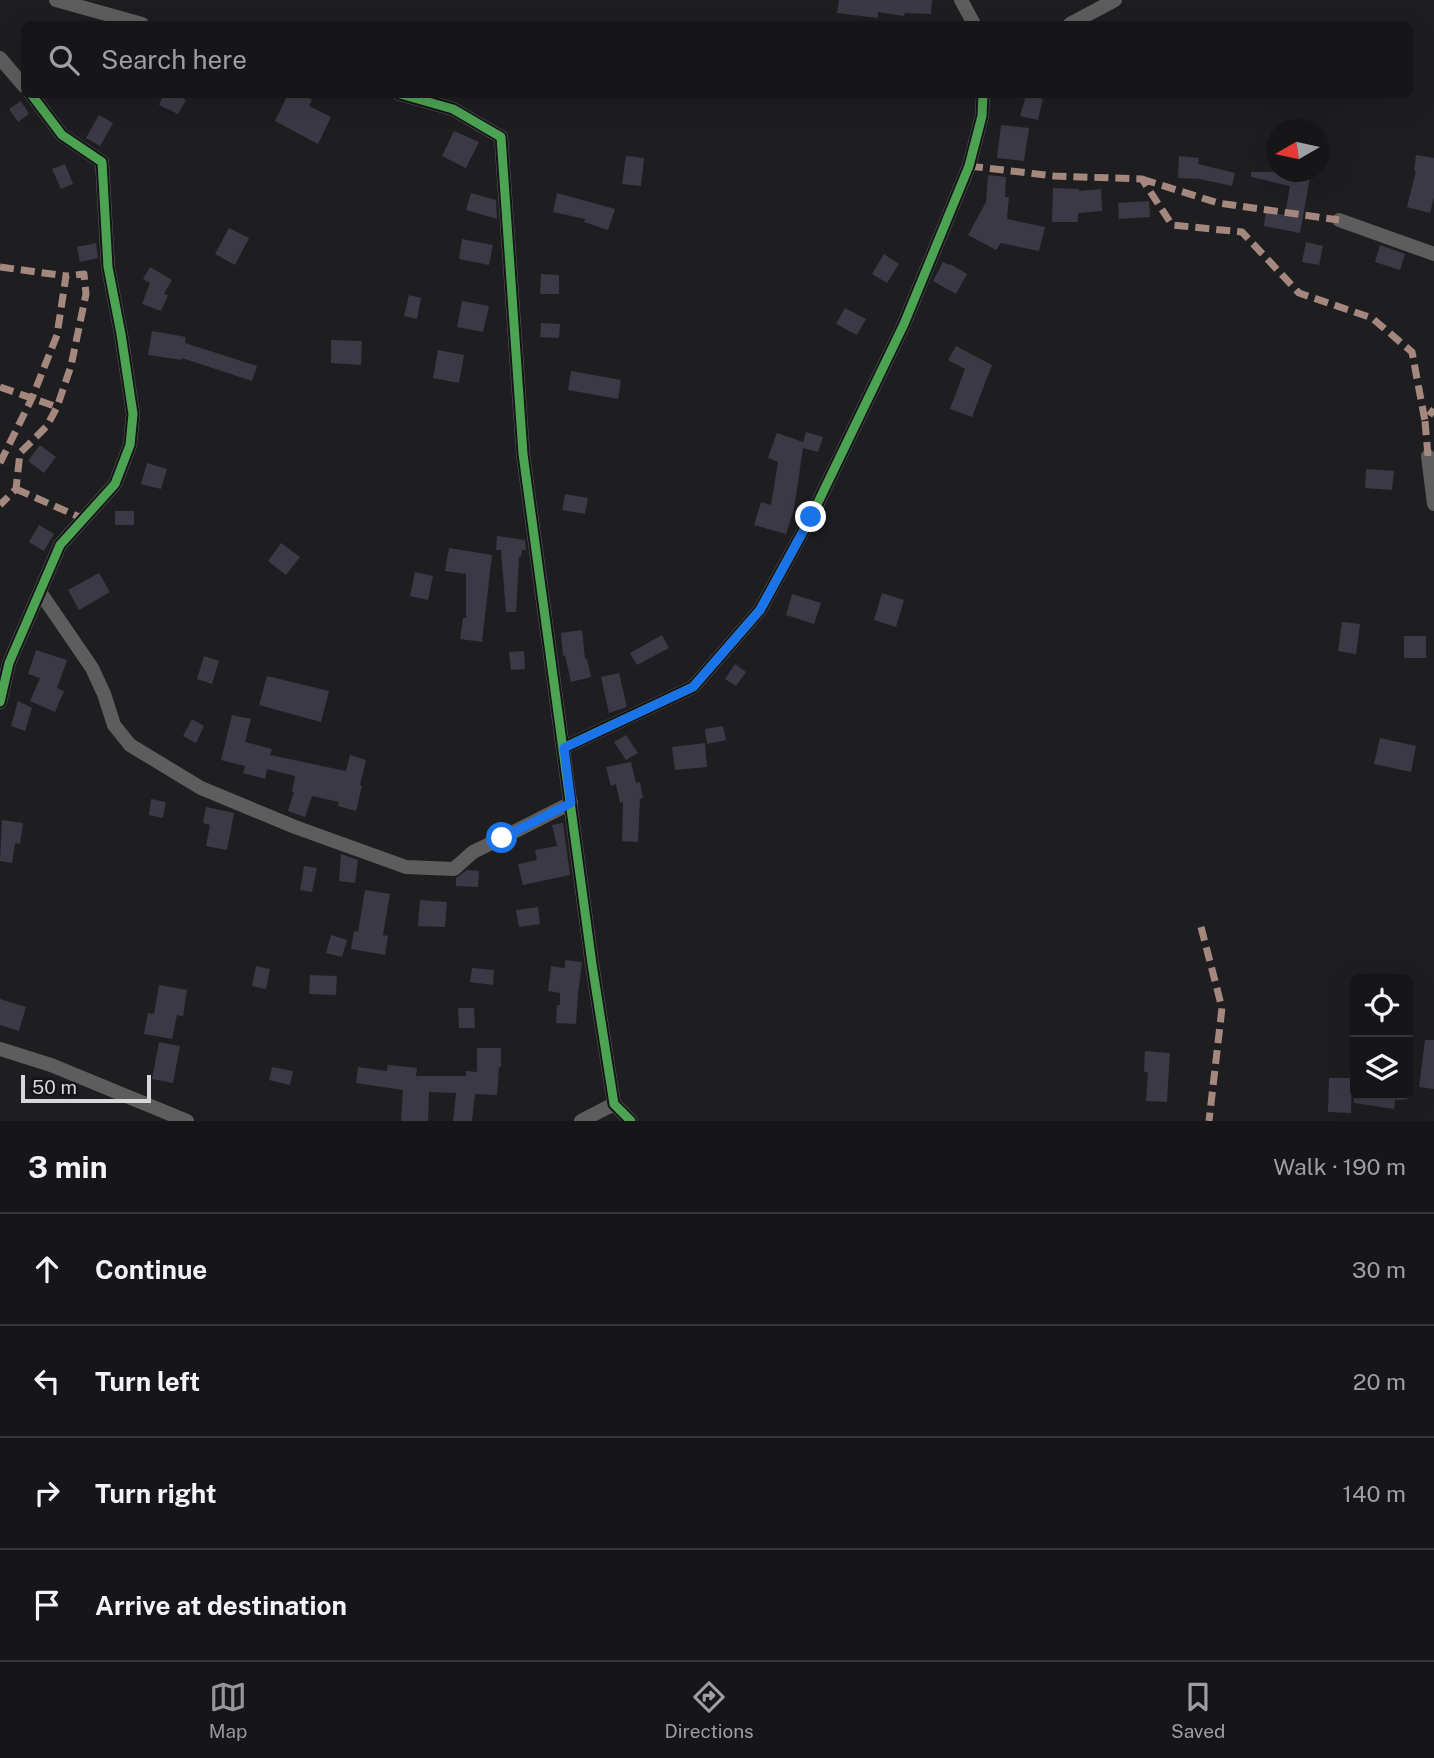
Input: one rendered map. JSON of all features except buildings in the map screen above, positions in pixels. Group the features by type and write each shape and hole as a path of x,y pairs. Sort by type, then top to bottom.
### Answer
{"street":[{"path":"56,0 131,21"},
{"path":"961,0 972,21"},
{"path":"1076,21 1115,0"},
{"path":"0,58 21,82"},
{"path":"0,702 9,663 60,545 116,484 130,445 132,414 108,267 102,162 62,135 34,98"},
{"path":"414,98 453,109 501,137 523,454 592,964 614,1104 631,1121"},
{"path":"564,748 693,687 760,610 811,517 904,324 969,166 982,116 983,98"},
{"path":"1339,220 1434,254"},
{"path":"1428,456 1434,504"},
{"path":"40,592 92,668 114,725 130,745 201,788 295,827 406,867 454,869 473,852 571,803"},
{"path":"0,1049 51,1065 187,1121"},
{"path":"581,1121 614,1104"}],"marked path":[{"path":"969,166 1054,176 1142,179 1172,225 1242,232 1299,293 1372,318 1412,352 1425,421"},
{"path":"1142,179 1218,203 1339,220"},
{"path":"0,267 66,276"},
{"path":"0,463 32,398 57,335 66,276 84,274 86,294 71,366 57,407 47,426 20,453 16,489 0,505"},
{"path":"0,387 57,407"},
{"path":"1428,456 1425,421 1434,409"},
{"path":"16,489 84,519"},
{"path":"1201,927 1222,1008 1209,1121"}],"cycle path":[{"path":"0,702 9,663 60,545 115,484 130,445 133,414 108,267 102,162 62,135 34,98"},
{"path":"414,98 453,109 501,137 523,454 592,964 614,1104 631,1121"},
{"path":"563,748 693,687 760,610 811,517 904,324 969,166 982,116 983,98"}],"route":[{"path":"502,838 571,803 564,748 693,687 760,610 811,517"}]}
